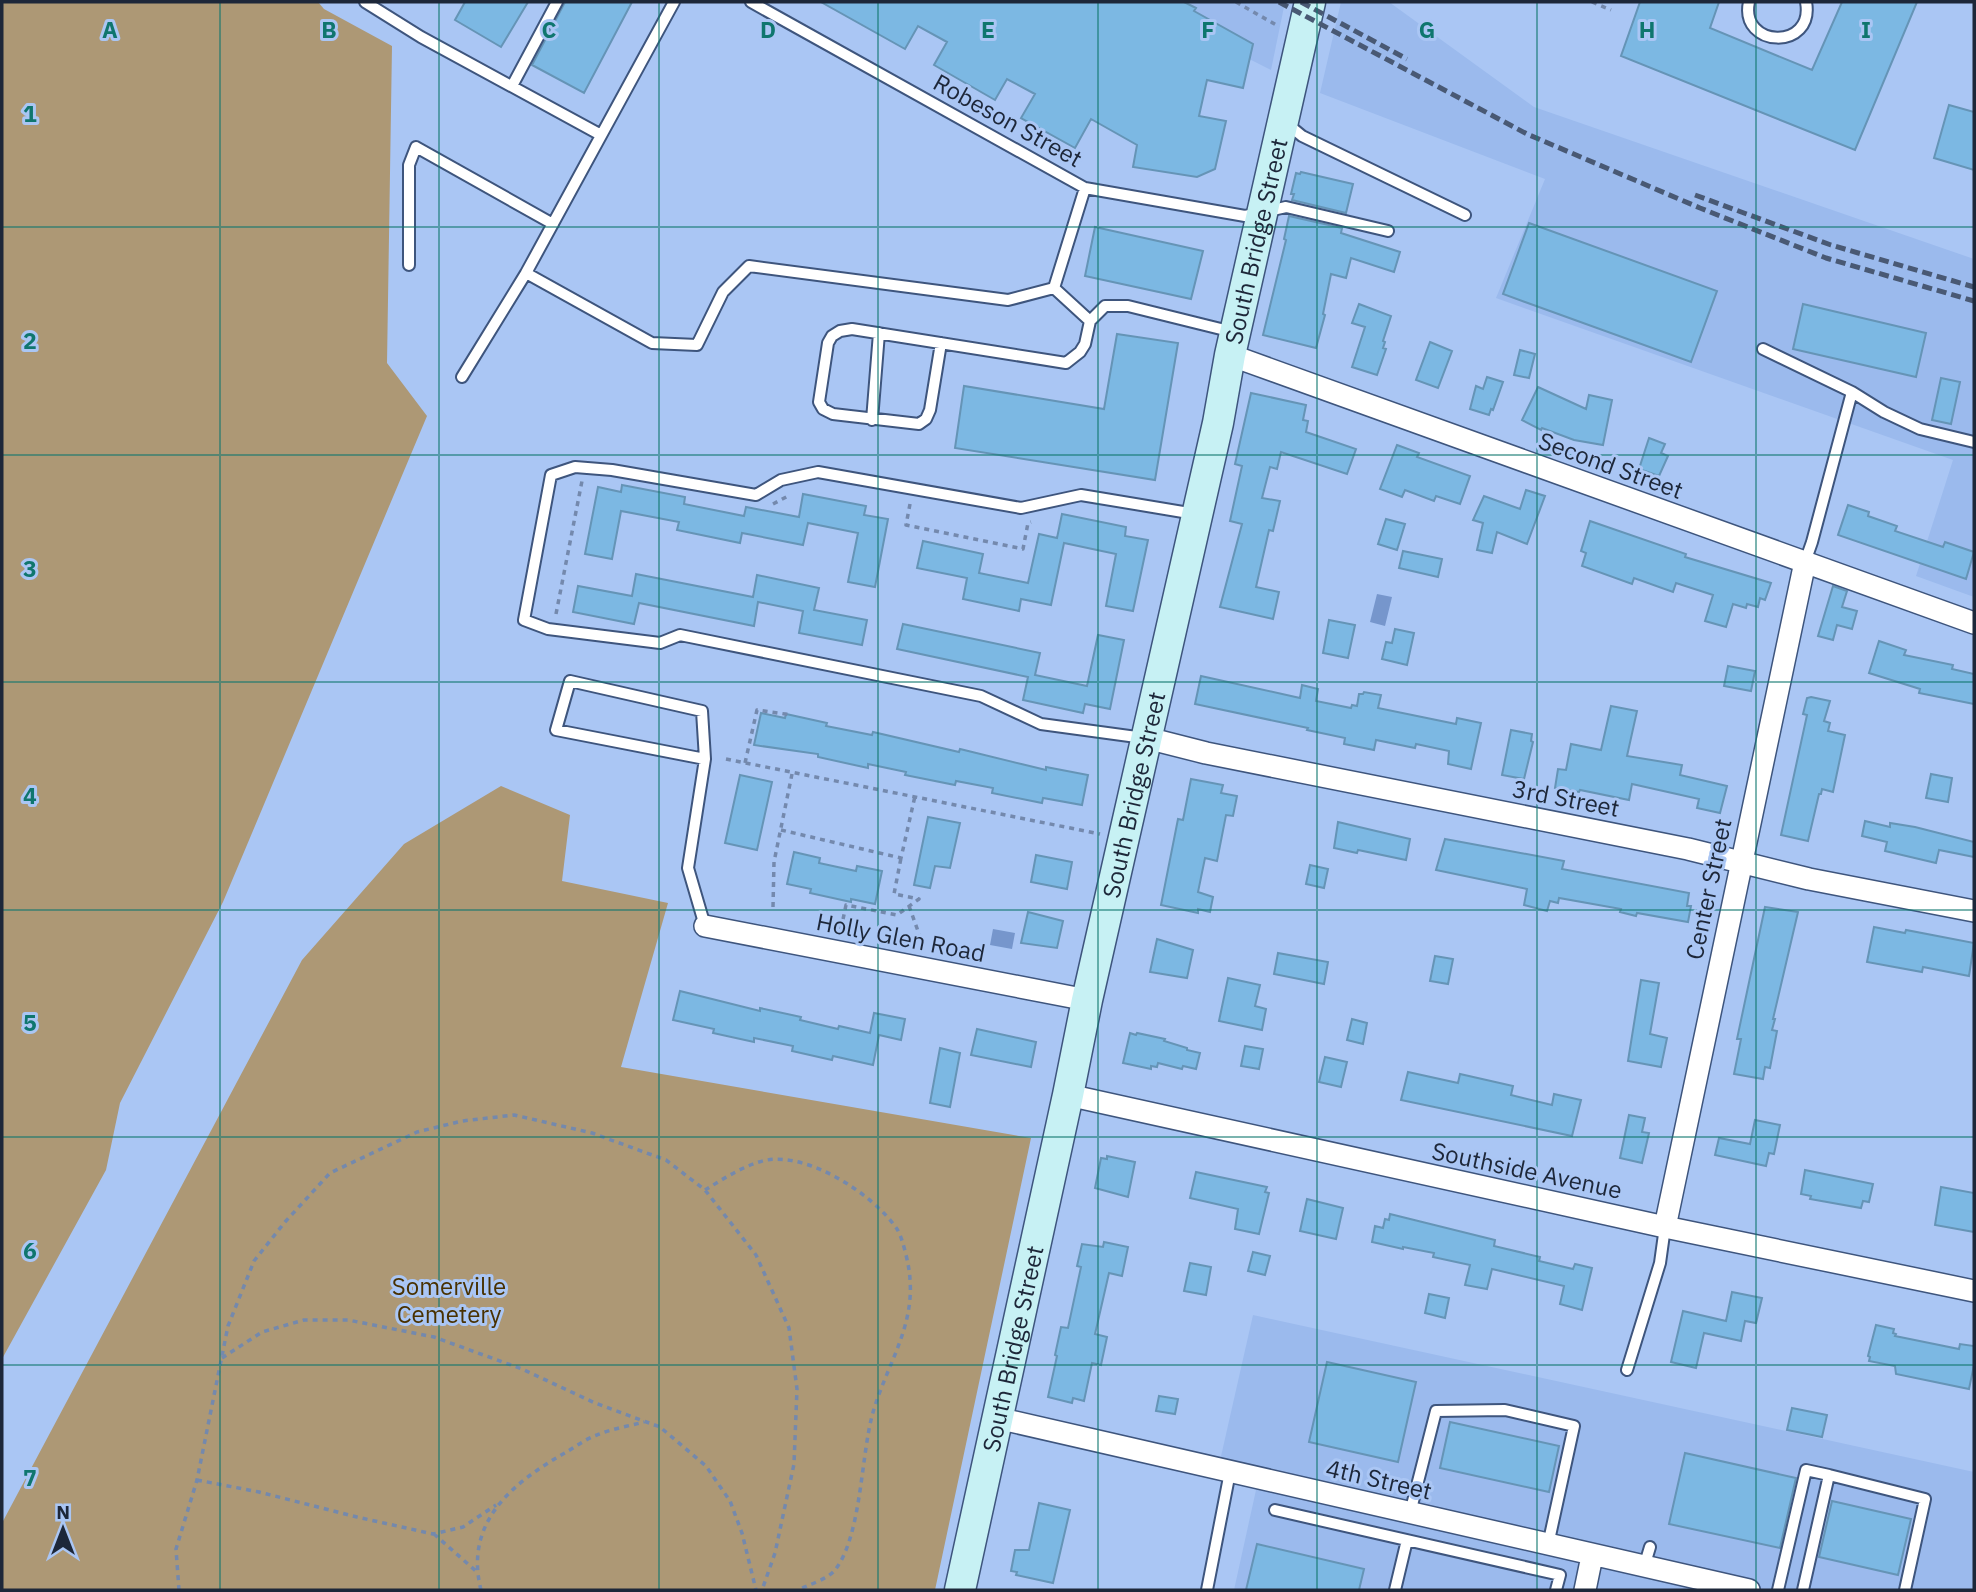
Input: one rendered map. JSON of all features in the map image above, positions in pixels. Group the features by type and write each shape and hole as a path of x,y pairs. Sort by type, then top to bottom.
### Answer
{"street":[{"name":"South Bridge Street","path":"960,1590 1069,1095 1087,1000 1310,2"},
{"name":"Second Street","path":"1233,344 1805,562 1974,623"},
{"name":"Center Street","path":"1665,1227 1805,562"},
{"name":"3rd Street","path":"1147,738 1206,753 1688,849 1809,879 1974,911"},
{"name":"Holly Glen Road","path":"705,926 1087,1000"},
{"name":"Southside Avenue","path":"1069,1095 1665,1227 1974,1292"},
{"name":"4th Street","path":"997,1418 1592,1556 1647,1557 1749,1590"},
{"path":"1586,1590 1592,1556"}],"lane":[{"path":"365,2 421,37 601,135"},
{"path":"512,86 557,2"},
{"path":"462,377 526,274 674,2"},
{"name":"Robeson Street","path":"751,2 769,6 1085,188 1245,216 1286,207 1388,231"},
{"path":"1749,2 1749,17 1753,25 1760,32 1778,38 1788,37 1803,24 1807,15 1806,2"},
{"path":"1283,120 1302,136 1465,215"},
{"path":"410,265 409,165 416,147 553,225"},
{"path":"1054,288 1085,188"},
{"path":"526,274 652,343 697,345 723,292 749,266 1008,300 1054,288"},
{"path":"1054,288 1090,320"},
{"path":"941,343 930,410 926,419 919,424 833,414 823,409 819,402 828,343 832,336 840,331 852,329 879,333 1066,363 1085,344 1090,320 1105,306 1128,306 1233,344"},
{"path":"872,420 879,333"},
{"path":"1763,349 1920,429 1974,442"},
{"path":"1805,562 1852,392"},
{"path":"1147,738 1041,724 981,696 680,635 660,643 548,629 524,620 551,475 575,467 612,470 756,495 781,480 818,472 1021,508 1081,495 1197,515"},
{"path":"705,760 556,730 569,681 702,711 705,760 688,868 705,926"},
{"path":"1627,1370 1660,1263 1665,1227"},
{"path":"1410,1513 1436,1411 1506,1410 1574,1426 1548,1546"},
{"path":"1779,1590 1806,1470 1924,1499 1906,1590"},
{"path":"1207,1590 1230,1472"},
{"path":"1803,1590 1829,1475"},
{"path":"1275,1510 1559,1575 1556,1590"},
{"path":"1395,1590 1407,1540"}],"path":[{"path":"1236,2 1283,28"},
{"path":"1592,2 1611,9"},
{"path":"558,619 556,614 585,476"},
{"path":"763,506 776,503 793,493"},
{"path":"911,503 906,525 1023,549 1028,523 1039,518"},
{"path":"745,764 757,710 792,715"},
{"path":"726,760 1109,836"},
{"path":"773,906 774,862 793,773"},
{"path":"841,929 846,905 897,915 919,898 894,894 915,796"},
{"path":"781,830 901,858"},
{"path":"909,906 923,944"},
{"path":"179,1590 176,1549 197,1480 228,1326 254,1261 330,1173 417,1132 462,1121 514,1115 592,1133 666,1160 705,1190 756,1255 789,1328 797,1389 794,1464 775,1553 762,1590"},
{"path":"705,1190 766,1160 795,1160 836,1178 873,1201 899,1231 911,1279 909,1315 881,1385 871,1419 857,1506 848,1541 834,1572 798,1590"},
{"path":"222,1358 262,1332 304,1320 348,1320 434,1337 522,1369 595,1403 660,1427 706,1466 730,1501 742,1533 756,1590"},
{"path":"197,1480 259,1492 433,1534 463,1527 496,1505 533,1471 596,1435 646,1422"},
{"path":"481,1590 477,1572 483,1532 496,1505"},
{"path":"433,1534 477,1572"}],"shaded area":[{"path":"1136,2 1285,2 1271,70"},
{"path":"1341,2 1389,2 1534,107 1974,259 1974,597 1916,576 1953,460 1496,298 1545,179 1320,93"},
{"path":"1377,594 1392,597 1385,626 1370,622"},
{"path":"993,929 1015,933 1012,949 990,945"},
{"path":"1253,1315 1974,1472 1974,1590 1234,1590 1258,1481 1217,1474"}],"green space":[{"path":"2,2 318,2 324,9 392,46 387,363 427,416 223,902 120,1103 106,1170 2,1359"},
{"name":"Somerville Cemetery","path":"501,786 570,815 562,881 668,903 621,1067 1031,1138 935,1590 2,1590 2,1523 302,960 404,844"}],"building":[{"path":"465,2 528,2 501,47 455,20"},
{"path":"565,2 632,2 584,93 532,65"},
{"path":"821,2 1184,2 1196,8 1194,11 1253,44 1243,88 1207,80 1199,116 1226,121 1215,169 1197,177 1133,167 1137,145 1091,119 1075,148 1021,118 1035,94 1007,79 995,100 934,65 947,42 918,26 905,49"},
{"path":"1640,2 1719,2 1710,28 1812,70 1842,2 1917,2 1855,150 1621,56"},
{"path":"1949,105 1974,112 1974,170 1934,158"},
{"path":"1296,173 1353,184 1346,213 1292,200"},
{"path":"1289,216 1342,228 1341,233 1400,252 1394,272 1351,258 1346,278 1331,274 1323,314 1325,315 1316,348 1263,335 1286,240 1284,239"},
{"path":"1529,223 1717,291 1691,362 1503,294"},
{"path":"1095,227 1203,251 1191,299 1085,276"},
{"path":"1359,304 1391,316 1383,341 1383,348 1386,349 1377,375 1352,367 1365,327 1352,323"},
{"path":"1803,304 1926,333 1916,377 1793,349"},
{"path":"1117,334 1178,343 1155,480 955,448 964,386 1104,409"},
{"path":"1430,342 1452,351 1438,388 1416,380"},
{"path":"1520,350 1535,354 1529,378 1514,375"},
{"path":"1487,377 1503,382 1489,415 1470,409 1476,386 1483,389"},
{"path":"1941,378 1960,382 1951,424 1932,420"},
{"path":"1538,387 1586,409 1589,395 1612,400 1603,445 1574,440 1542,428 1541,430 1522,420"},
{"path":"1251,393 1306,405 1303,420 1308,421 1306,432 1356,449 1347,474 1281,452 1277,469 1270,467 1262,498 1280,501 1273,531 1269,530 1256,587 1279,592 1273,619 1220,607 1242,524 1230,521 1242,466 1235,464"},
{"path":"1649,438 1665,444 1661,453 1668,456 1659,476 1639,469"},
{"path":"1397,445 1419,453 1417,457 1470,476 1460,504 1436,496 1434,501 1405,490 1402,497 1380,489"},
{"path":"622,485 685,497 684,504 744,516 746,507 799,517 803,494 866,506 864,515 888,519 875,587 848,582 858,533 808,523 803,545 742,533 740,543 677,530 679,522 621,511 612,559 585,554 598,487 621,492"},
{"path":"1526,490 1545,496 1527,544 1497,532 1492,553 1477,550 1483,523 1473,520 1484,496 1520,509"},
{"path":"1848,505 1869,512 1868,516 1897,526 1895,531 1943,547 1945,542 1974,552 1966,579 1838,535"},
{"path":"1062,514 1126,527 1125,536 1148,540 1133,611 1106,606 1116,554 1064,543 1051,605 1021,599 1019,611 963,599 967,578 917,568 923,541 983,554 979,573 1028,583 1039,534 1057,538"},
{"path":"1386,519 1405,524 1397,550 1378,544"},
{"path":"1590,521 1686,554 1685,557 1771,583 1765,600 1760,598 1758,607 1747,604 1746,608 1733,604 1726,627 1705,621 1713,595 1676,583 1673,592 1634,578 1632,584 1582,566 1586,553 1581,551"},
{"path":"1403,551 1442,559 1438,577 1399,568"},
{"path":"636,574 753,597 757,575 819,588 814,610 867,620 862,645 799,633 803,611 758,602 754,626 639,603 634,624 573,612 578,586 632,596"},
{"path":"1833,586 1847,591 1842,607 1857,611 1852,629 1837,625 1833,640 1818,636"},
{"path":"1329,620 1355,625 1348,658 1323,653"},
{"path":"903,624 1040,653 1035,675 1087,686 1098,635 1124,640 1110,709 1085,704 1083,713 1023,700 1028,677 897,649"},
{"path":"1395,629 1414,633 1407,665 1382,659 1386,642 1392,643"},
{"path":"1879,641 1906,650 1904,655 1953,665 1952,669 1974,674 1974,704 1919,693 1920,689 1869,673"},
{"path":"1728,666 1755,671 1751,691 1724,686"},
{"path":"1201,676 1300,698 1302,685 1318,689 1316,701 1351,708 1352,705 1357,706 1359,694 1364,692 1381,695 1378,708 1456,724 1457,718 1481,723 1471,769 1448,764 1449,751 1376,740 1374,750 1344,744 1345,738 1307,730 1308,728 1195,704"},
{"path":"1807,698 1830,701 1824,721 1830,723 1828,731 1845,735 1833,792 1822,789 1819,794 1808,841 1781,835 1807,715 1803,714"},
{"path":"1611,706 1637,711 1627,756 1682,765 1680,775 1727,786 1720,813 1697,808 1699,799 1632,784 1629,800 1555,788 1558,769 1566,770 1571,744 1601,750"},
{"path":"761,713 785,718 786,714 827,723 826,726 872,735 873,732 959,752 960,749 1046,770 1046,767 1088,775 1082,805 1043,798 1042,803 992,793 993,788 956,781 955,785 868,764 868,768 818,757 818,754 754,745"},
{"path":"1511,730 1532,734 1533,742 1524,779 1502,775"},
{"path":"1931,774 1952,778 1948,802 1926,798"},
{"path":"740,775 772,782 757,850 725,843"},
{"path":"1191,779 1223,785 1221,793 1237,796 1233,816 1226,815 1217,861 1205,858 1198,892 1213,897 1210,912 1198,909 1198,913 1161,905 1178,819 1183,820"},
{"path":"928,817 960,823 950,868 935,866 930,888 914,885"},
{"path":"1865,821 1890,827 1890,823 1915,827 1974,842 1974,857 1939,850 1936,863 1885,851 1887,842 1862,836"},
{"path":"1338,822 1410,839 1406,860 1334,848"},
{"path":"1445,839 1564,861 1562,869 1689,893 1687,906 1691,906 1688,922 1637,913 1636,916 1620,912 1621,909 1559,898 1558,903 1550,901 1547,911 1524,905 1527,889 1436,870"},
{"path":"794,852 820,858 819,863 856,871 857,866 882,871 875,904 810,893 811,889 787,884"},
{"path":"1036,855 1072,862 1067,889 1031,882"},
{"path":"1310,865 1328,869 1324,888 1306,884"},
{"path":"1765,907 1798,912 1773,1019 1772,1030 1777,1031 1770,1068 1765,1067 1763,1079 1734,1074 1741,1039 1737,1039"},
{"path":"1028,912 1063,921 1057,948 1021,943"},
{"path":"1874,927 1974,943 1969,976 1923,967 1922,972 1867,962"},
{"path":"1157,939 1193,950 1187,978 1150,972"},
{"path":"1278,953 1328,962 1324,984 1274,974"},
{"path":"1435,956 1453,959 1448,984 1430,981"},
{"path":"1228,978 1260,985 1255,1006 1266,1009 1262,1030 1219,1021"},
{"path":"1641,980 1659,983 1650,1034 1667,1038 1661,1067 1628,1061"},
{"path":"680,991 760,1011 760,1008 801,1017 800,1020 838,1029 839,1026 870,1033 874,1013 905,1019 901,1040 879,1035 873,1065 833,1056 832,1060 792,1051 793,1046 754,1038 754,1042 673,1020"},
{"path":"1352,1019 1367,1023 1363,1044 1347,1040"},
{"path":"977,1029 1036,1042 1031,1067 971,1055"},
{"path":"1130,1033 1165,1039 1164,1041 1200,1053 1196,1069 1183,1066 1182,1069 1158,1063 1157,1067 1151,1066 1151,1069 1123,1063"},
{"path":"1245,1046 1263,1049 1259,1069 1241,1066"},
{"path":"940,1048 960,1053 950,1107 930,1103"},
{"path":"1325,1057 1347,1062 1341,1087 1319,1082"},
{"path":"1408,1072 1458,1083 1460,1074 1513,1086 1511,1095 1552,1105 1554,1094 1581,1100 1572,1136 1401,1100"},
{"path":"1629,1115 1645,1118 1642,1132 1649,1133 1642,1163 1620,1158"},
{"path":"1755,1120 1780,1125 1774,1154 1769,1153 1766,1166 1715,1155 1719,1138 1750,1144"},
{"path":"1107,1156 1135,1162 1128,1197 1095,1188 1101,1158 1107,1159"},
{"path":"1805,1170 1873,1184 1869,1202 1863,1201 1861,1208 1810,1199 1811,1196 1801,1194"},
{"path":"1196,1172 1267,1187 1265,1192 1269,1193 1259,1234 1235,1229 1238,1209 1190,1198"},
{"path":"1941,1187 1974,1193 1974,1232 1935,1225"},
{"path":"1307,1199 1343,1208 1336,1239 1300,1231"},
{"path":"1390,1214 1495,1240 1494,1246 1540,1257 1539,1261 1573,1269 1575,1264 1592,1268 1582,1310 1560,1304 1564,1286 1492,1269 1487,1289 1465,1285 1470,1265 1433,1257 1434,1253 1372,1242 1375,1226 1383,1228 1385,1219 1389,1220"},
{"path":"1104,1242 1128,1247 1122,1276 1109,1273 1095,1334 1107,1337 1101,1365 1092,1363 1084,1401 1073,1398 1072,1403 1048,1397 1061,1327 1068,1328 1081,1267 1077,1266 1082,1244 1103,1247"},
{"path":"1253,1252 1270,1256 1265,1275 1248,1271"},
{"path":"1190,1263 1211,1267 1206,1295 1184,1291"},
{"path":"1732,1292 1762,1298 1756,1323 1745,1321 1741,1341 1704,1333 1696,1368 1671,1362 1683,1311 1726,1321"},
{"path":"1429,1294 1449,1298 1445,1318 1425,1313"},
{"path":"1876,1325 1894,1329 1895,1336 1959,1349 1960,1344 1974,1346 1974,1365 1969,1389 1896,1374 1895,1366 1869,1361"},
{"path":"1327,1362 1416,1382 1398,1462 1309,1442"},
{"path":"1159,1396 1178,1399 1175,1414 1156,1411"},
{"path":"1792,1408 1827,1415 1822,1437 1787,1430"},
{"path":"1450,1422 1559,1446 1549,1492 1440,1468"},
{"path":"1685,1453 1796,1478 1780,1548 1669,1524"},
{"path":"1832,1501 1911,1519 1898,1575 1819,1557"},
{"path":"1039,1503 1070,1510 1053,1583 1016,1575 1017,1572 1011,1571 1015,1550 1029,1550"},
{"path":"1257,1544 1364,1569 1359,1590 1246,1590"}],"railway":[{"path":"1279,2 1527,134 1826,258 1974,301"},
{"path":"1301,2 1407,59"},
{"path":"1695,195 1831,245 1974,287"}]}
